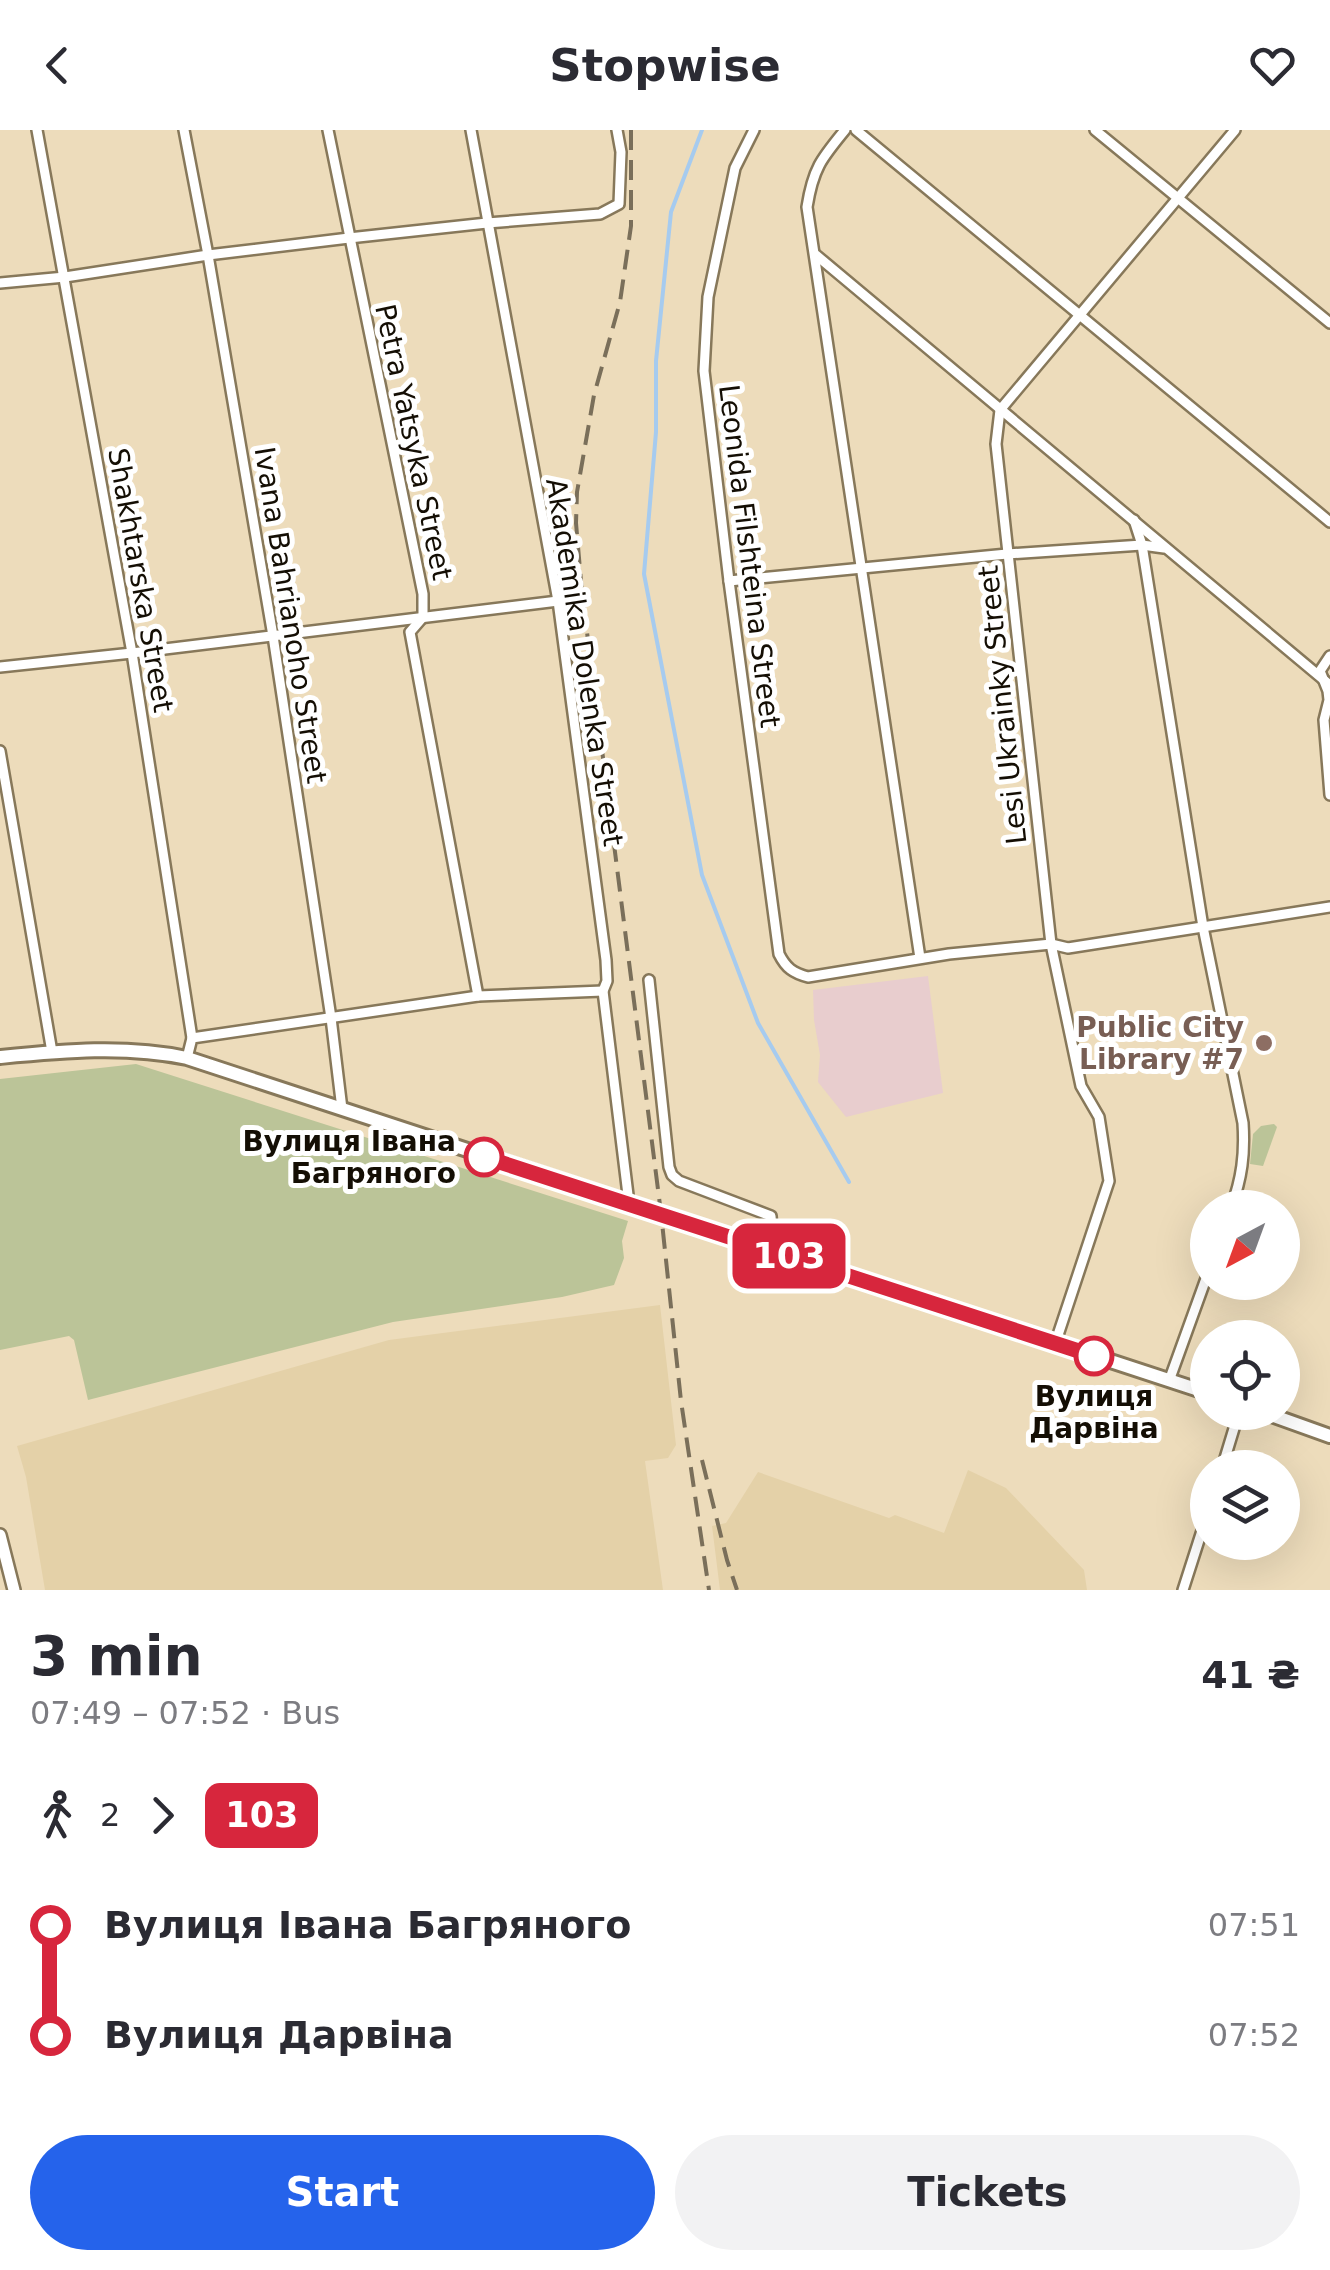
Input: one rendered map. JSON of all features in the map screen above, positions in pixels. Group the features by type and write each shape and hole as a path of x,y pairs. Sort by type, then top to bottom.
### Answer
{"main road":[{"path":"0,1057 128,1049 187,1058 1190,1387"},
{"path":"1300,1425 1330,1436"}],"street":[{"name":"Shakhtarska Street","path":"38,130 132,653 192,1038"},
{"name":"Ivana Bahrianoho Street","path":"184,130 273,636 342,1109"},
{"name":"Petra Yatsyka Street","path":"328,130 423,594 423,617 410,632 478,996"},
{"name":"Akademika Dolenka Street","path":"470,130 558,601 606,960 607,981 603,991 629,1203"},
{"path":"0,283 65,278 349,238 600,214 619,204 617,130"},
{"name":"Leonida Filshteina Street","path":"754,130 735,168 708,298 704,371 780,954 784,966 808,977 920,958"},
{"path":"846,130 822,158 811,180 807,207 920,958 1051,944 1068,948 1330,907"},
{"path":"856,130 1330,522"},
{"path":"1095,130 1330,323"},
{"path":"1000,410 1236,130"},
{"path":"816,255 1326,682"},
{"name":"Lesi Ukrainky Street","path":"1000,410 996,444 1051,944 1081,1086 1099,1117 1109,1181 1056,1344"},
{"path":"1134,520 1142,545 1204,927 1243,1123 1245,1154 1238,1190"},
{"path":"729,581 1007,554 1142,545 1168,549"},
{"path":"0,666 558,601"},
{"path":"1330,656 1320,671 1328,691 1324,720 1330,795"},
{"path":"0,751 52,1052"},
{"path":"649,980 672,1175 771,1216 774,1252"},
{"path":"187,1058 192,1038 478,996 603,991"},
{"path":"1170,1380 1198,1300"},
{"path":"0,1535 14,1590"},
{"path":"1183,1590 1193,1560"}],"shaded area":[{"path":"928,976 943,1093 846,1117 818,1082 820,1055 813,990"},
{"path":"660,1305 676,1445 668,1458 645,1461 663,1590 45,1590 17,1446 389,1340"},
{"path":"968,1470 1006,1488 1084,1570 1087,1590 720,1590 712,1526 726,1523 758,1472 944,1533"}],"green space":[{"path":"136,1064 628,1221 622,1241 624,1258 614,1285 562,1297 393,1322 88,1400 74,1340 69,1336 0,1350 0,1079"},
{"path":"1261,1126 1277,1127 1263,1166 1250,1164 1253,1134"}],"waterway":[{"path":"702,130 671,212 656,361 656,432 644,574 702,875 758,1023 849,1182"}],"railway":[{"path":"631,130 631,226 620,302 594,395 577,492 576,523 681,1401 709,1590"},
{"path":"702,1460 737,1590"}],"bus line":[{"name":"103","path":"484,1157 1094,1356"}],"place":[{"name":"Public City Library #7","path":"1264,1043"},
{"name":"Вулиця Івана Багряного","path":"484,1157"},
{"name":"Вулиця Дарвіна","path":"1094,1356"}]}
